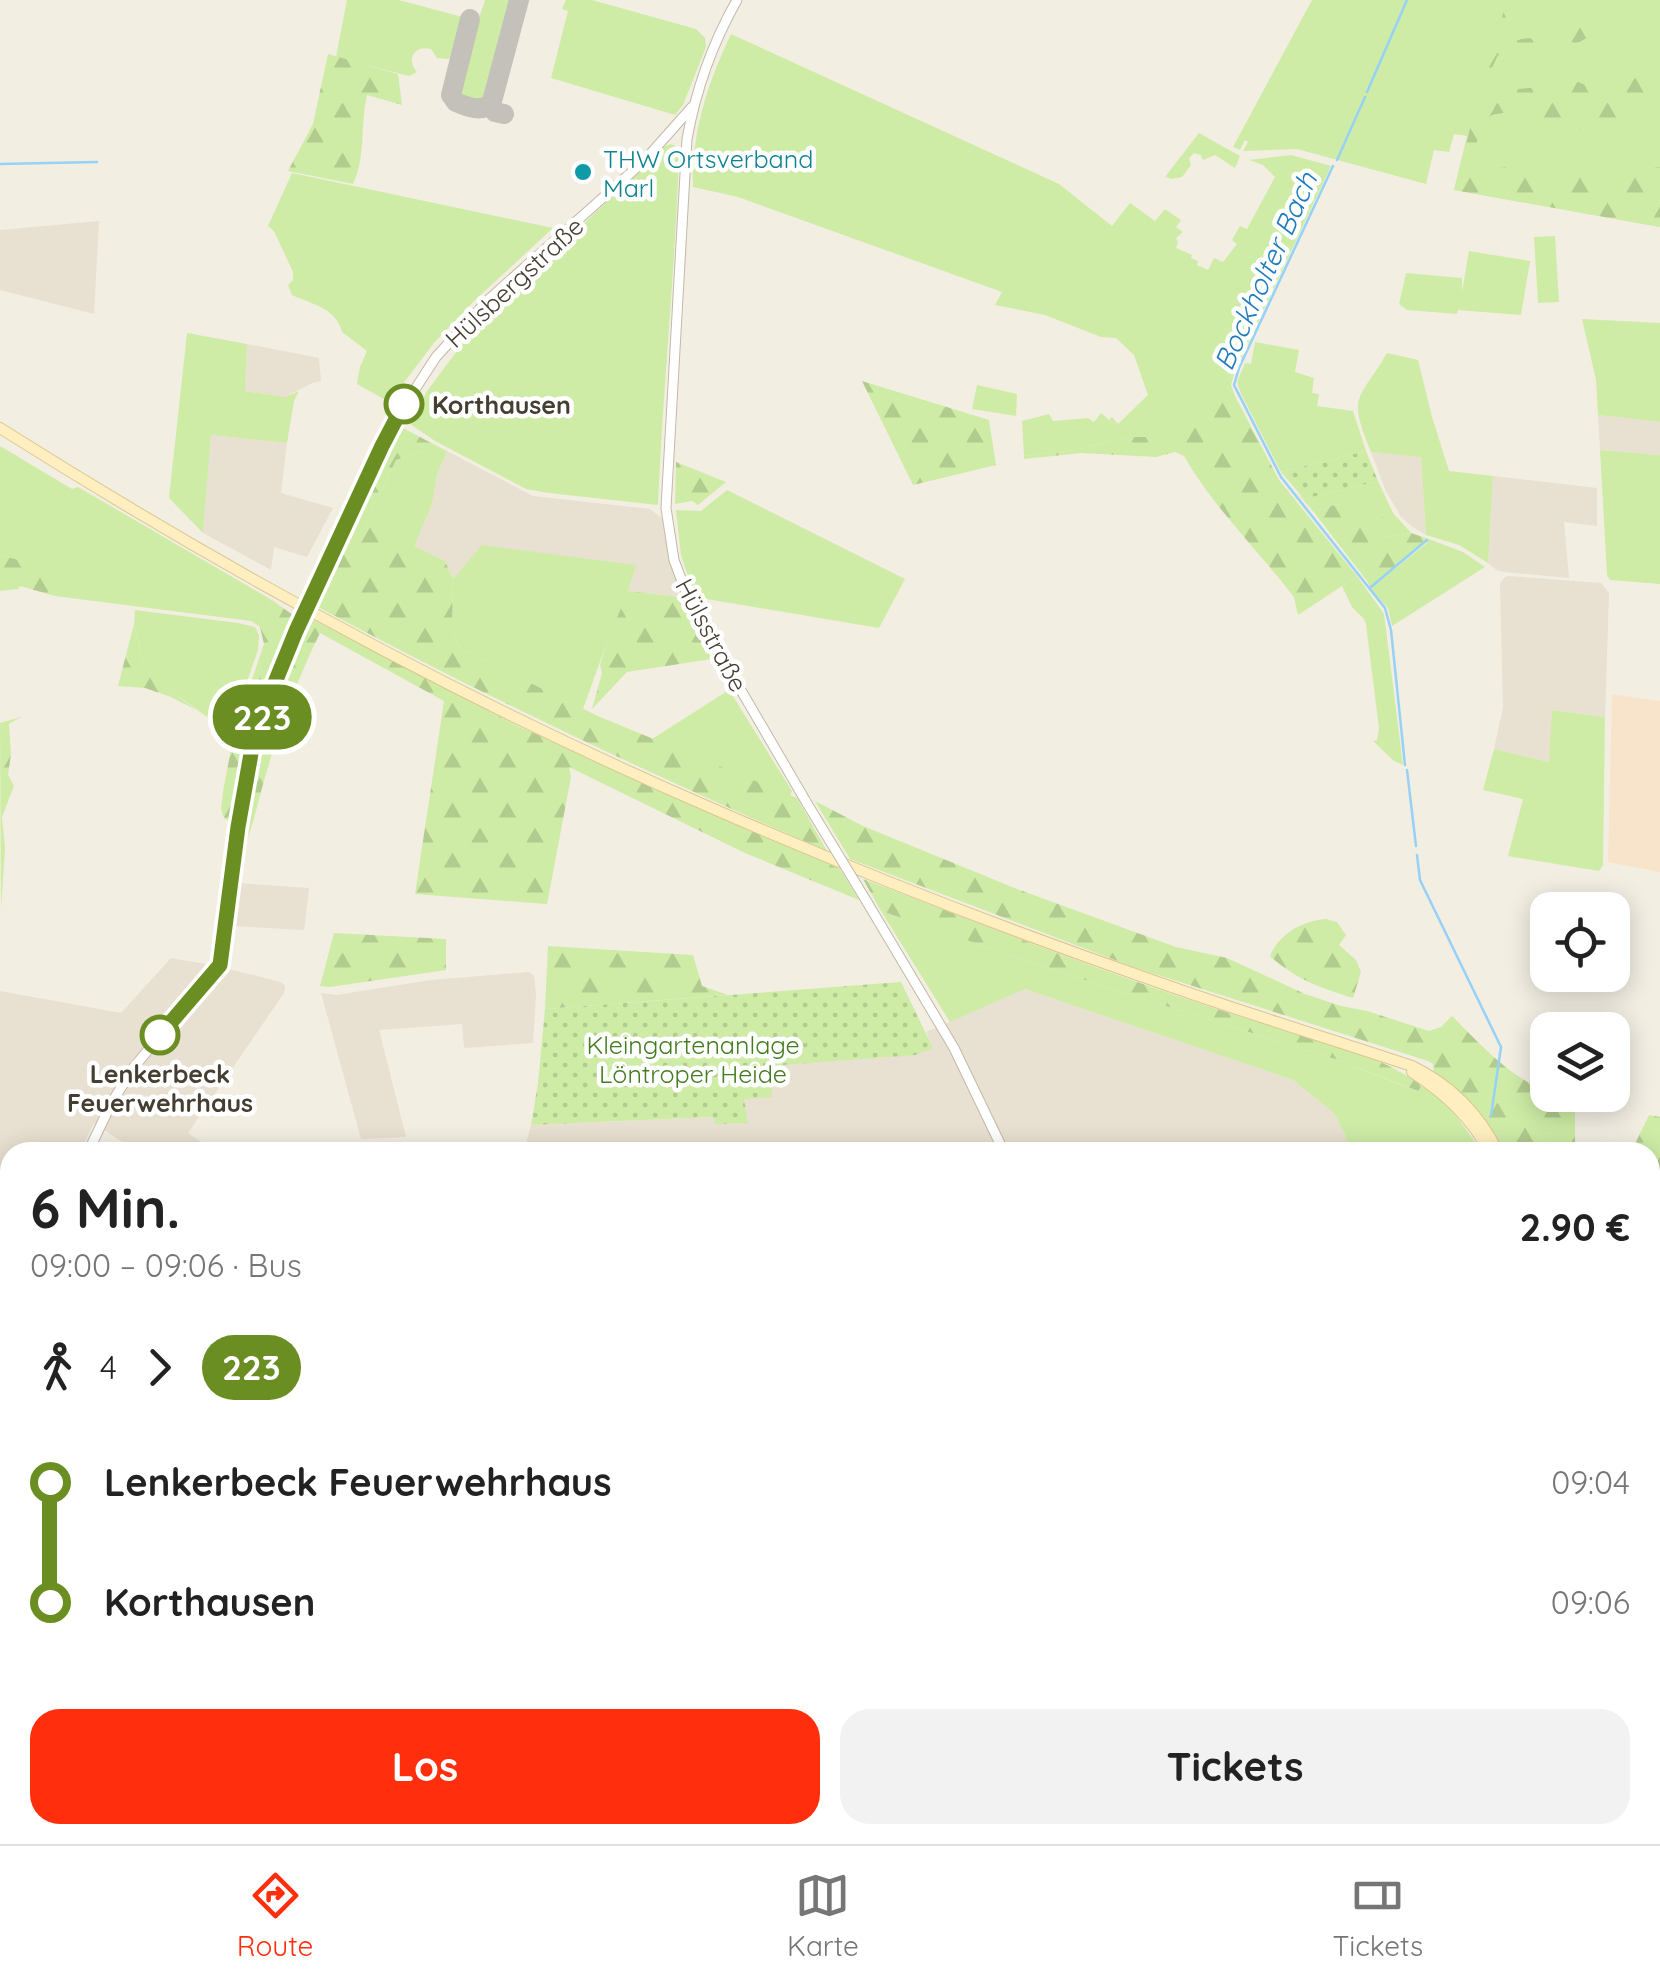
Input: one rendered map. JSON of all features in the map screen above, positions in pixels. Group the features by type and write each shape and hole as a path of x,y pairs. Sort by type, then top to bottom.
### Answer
{"main road":[{"path":"0,428 218,560 532,724 714,809 911,890 1156,982 1425,1072 1461,1098 1493,1142"},
{"path":"1380,1055 1409,1070 1450,1100 1484,1142"}],"street":[{"name":"Hülsstraße","path":"738,0 707,60 687,139 666,508 674,560 690,603 954,1048 999,1142"},
{"name":"Hülsbergstraße","path":"93,1142 134,1067 220,965 238,827 252,748 263,712 296,631 395,420 436,357 488,300 625,180 693,107"},
{"path":"668,137 687,139"}],"shaded area":[{"path":"99,221 94,314 0,290 0,230"},
{"path":"247,344 319,358 321,381 285,397 245,391"},
{"path":"1598,415 1660,422 1660,455 1600,450"},
{"path":"211,435 287,443 281,493 333,508 307,557 274,547 271,570 203,533"},
{"path":"447,451 533,496 650,509 663,519 681,597 628,591 635,565 482,546 453,579 445,561 414,547 432,504 437,475"},
{"path":"1371,452 1421,456 1426,535 1401,517"},
{"path":"1493,476 1597,488 1597,526 1564,522 1569,578 1498,571 1488,563"},
{"path":"1508,576 1601,583 1609,593 1605,717 1552,710 1550,762 1494,749 1503,708 1500,584"},
{"path":"1612,694 1660,701 1660,872 1608,862"},
{"path":"238,883 309,888 304,930 233,926"},
{"path":"171,958 217,966 285,986 284,993 188,1133 201,1142 122,1142 94,1123 85,1142 0,1142 0,991 121,1013"},
{"path":"529,972 534,976 536,995 533,1043 464,1048 462,1024 379,1030 406,1137 361,1139 321,993 337,995 431,980"},
{"path":"1025,989 1293,1080 1335,1114 1347,1142 527,1142 531,1125 714,1117 715,1124 747,1123 744,1099 769,1066 884,1057 933,1048 926,1032"}],"green space":[{"path":"347,0 399,0 466,18 456,55 437,58 431,49 420,49 412,58 417,72 409,76 336,57"},
{"path":"485,0 512,0 486,99 473,103 459,99 456,90 474,20 479,18"},
{"path":"566,0 592,0 696,29 705,38 706,47 683,105 675,115 551,78 568,11 562,9"},
{"path":"1312,0 1660,0 1660,227 1454,190 1467,136 1454,134 1449,152 1434,150 1426,184 1297,149 1243,151 1248,142 1245,140 1240,150 1233,147"},
{"path":"1508,0 1515,0 1504,38 1507,42 1552,39 1598,17 1604,22 1584,39 1556,52 1525,57 1498,55 1487,86 1506,90 1565,87 1574,80 1585,85 1596,75 1609,87 1612,75 1627,71 1631,81 1644,71 1660,76 1660,96 1633,116 1583,128 1548,128 1518,114 1493,115 1483,124 1478,139 1474,153 1478,164 1488,170 1517,165 1614,172 1660,167 1660,227 1454,190 1492,45"},
{"path":"731,34 1059,184 1112,226 1130,203 1155,221 1165,209 1181,220 1176,227 1183,232 1176,238 1176,248 1192,255 1197,265 1208,270 1214,258 1223,262 1237,244 1232,240 1240,226 1247,229 1275,177 1263,165 1249,160 1291,155 1331,166 1234,374 1175,428 1151,437 1130,437 1075,450 1024,456 1022,421 1049,414 1053,421 1088,418 1094,422 1101,413 1118,424 1148,395 1134,355 1116,338 1101,337 1045,315 995,305 1002,292 738,197 693,187 695,147 703,109"},
{"path":"328,54 398,74 402,105 367,95 360,163 353,184 288,171 313,124"},
{"path":"1199,133 1240,156 1235,168 1215,155 1203,160 1194,153 1182,177 1165,177"},
{"path":"671,144 679,154 658,505 526,489 410,424 427,391 469,335 663,147"},
{"path":"292,173 553,228 434,343 389,402 357,384 367,351 342,332 329,313 292,295 288,285 293,272 268,226"},
{"path":"1555,236 1559,302 1538,303 1534,237"},
{"path":"1469,251 1530,261 1521,315 1407,310 1399,304 1406,273 1462,278 1462,292"},
{"path":"1582,319 1660,323 1660,422 1598,415 1596,380"},
{"path":"187,333 247,344 245,391 285,397 299,391 287,443 211,435 203,533 169,498"},
{"path":"1255,342 1299,350 1295,372 1314,378 1312,393 1319,394 1317,406 1353,411 1366,451 1281,472 1237,382 1245,363 1251,364"},
{"path":"1387,353 1418,360 1449,471 1493,476 1488,563 1459,545 1426,535 1421,457 1371,452 1359,419 1359,399"},
{"path":"1234,374 1231,385 1235,396 1279,480 1357,576 1298,615 1294,597 1222,511 1184,456 1175,452 1156,457 1081,453 1024,459 1130,437 1151,437 1175,428"},
{"path":"862,381 989,420 996,465 913,485"},
{"path":"977,385 1017,394 1016,416 972,409"},
{"path":"395,420 439,447 396,460 365,523 445,561 453,579 452,633 461,649 600,717 797,798 827,851 570,734 318,607 376,458"},
{"path":"0,446 272,600 260,627 251,621 55,596 59,571 0,555"},
{"path":"439,447 447,451 437,475 432,504 414,547 365,523 396,460"},
{"path":"1600,450 1660,455 1660,584 1610,580 1607,575"},
{"path":"1366,451 1378,481 1304,499 1281,472"},
{"path":"676,462 726,482 698,505 692,501 675,504"},
{"path":"1378,481 1393,513 1411,533 1388,537 1382,518 1371,521 1341,510 1338,504 1313,511 1297,493 1304,499"},
{"path":"727,490 905,579 879,628 695,597 681,555 676,510 701,511"},
{"path":"1363,501 1371,521 1383,517 1388,537 1411,533 1427,541 1370,588 1313,511 1338,504 1342,510"},
{"path":"1426,538 1463,552 1485,567 1392,626 1388,608 1370,589 1427,543"},
{"path":"482,545 636,565 583,709 461,649 452,633 453,579"},
{"path":"0,555 60,571 55,596 20,586 0,591"},
{"path":"1357,576 1384,614 1403,765 1373,741 1377,740 1379,728 1366,624 1342,586"},
{"path":"628,591 681,597 692,626 712,659 627,672 592,709 606,645"},
{"path":"272,600 293,615 246,747 233,820 229,821 221,809 234,733 264,644 260,627"},
{"path":"135,610 255,627 258,650 229,733 153,680 143,661 134,624"},
{"path":"313,620 518,726 840,869 859,900 745,853 569,767 571,777 547,904 415,894 444,701 320,633 283,720 243,850 250,795 274,702"},
{"path":"134,624 143,661 153,680 196,710 145,688 118,686"},
{"path":"729,690 792,791 790,796 652,739"},
{"path":"1552,710 1605,717 1603,865 1599,871 1508,856 1523,799 1483,790 1494,749 1549,762"},
{"path":"21,717 9,724 8,775 14,786 2,817 5,849 1,909 0,723"},
{"path":"815,801 863,826 1017,889 1176,947 1227,958 1305,994 1429,1031 1441,1027 1452,1016 1496,1059 1530,1083 1530,1112 1575,1112 1575,1142 1492,1142 1434,1074 1433,1064 1428,1061 1133,967 850,859"},
{"path":"863,879 1137,982 1355,1051 1422,1086 1418,1091 1335,1059 881,911"},
{"path":"881,911 1335,1059 1417,1091 1422,1086 1450,1107 1475,1142 1347,1142 1335,1114 1293,1080 1025,989 950,1022"},
{"path":"1326,919 1337,922 1346,935 1339,945 1356,960 1361,972 1353,998 1309,982 1270,956 1292,930"},
{"path":"334,933 446,939 446,970 320,986"},
{"path":"548,946 693,955 702,986 728,995 545,1009"},
{"name":"Kleingartenanlage Löntroper Heide","path":"901,982 933,1048 915,1055 770,1066 772,1097 744,1099 748,1123 715,1124 713,1117 531,1125 545,1009"},
{"path":"1649,1115 1660,1117 1660,1142 1636,1142"}],"waterway":[{"name":"Bockholter Bach","path":"1367,92 1407,0"},
{"name":"Bockholter Bach","path":"1337,160 1365,97"},
{"path":"0,164 97,162"},
{"name":"Bockholter Bach","path":"1333,166 1234,385 1281,477 1385,608 1391,630 1405,765"},
{"path":"1371,587 1427,540"},
{"name":"Bockholter Bach","path":"1407,770 1416,846"},
{"name":"Bockholter Bach","path":"1417,855 1420,880 1501,1047 1491,1116"}],"taxiway":[{"path":"504,114 495,112 491,105 519,0"},
{"path":"470,19 451,95 456,102 474,108 491,103"}],"bus line":[{"name":"223","path":"160,1035 220,965 238,827 252,748 263,712 296,631 404,404"}],"place":[{"name":"THW Ortsverband Marl","path":"583,172"},
{"name":"Korthausen","path":"404,404"},
{"name":"Lenkerbeck Feuerwehrhaus","path":"160,1035"}]}
